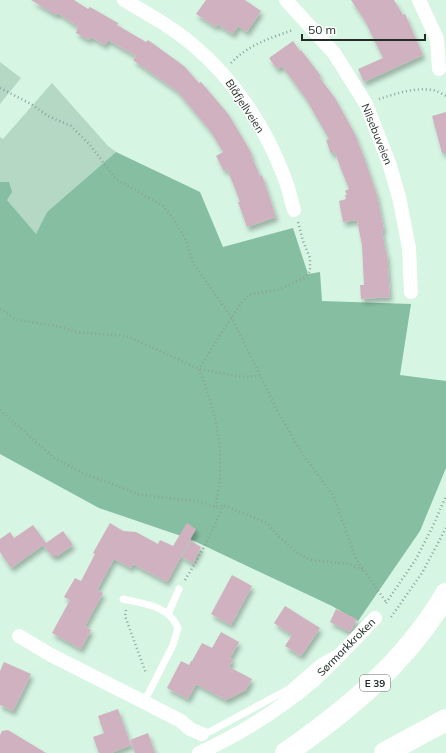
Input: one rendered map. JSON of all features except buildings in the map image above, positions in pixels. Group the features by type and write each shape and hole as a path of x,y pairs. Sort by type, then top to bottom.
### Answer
{"highway":[{"name":"E 39","path":"286,753 330,722 379,679 415,641 434,616 446,594"},
{"path":"385,753 446,720"}],"street":[{"name":"Blåfjellveien","path":"124,0 170,28 193,45 222,72 237,91 263,132 285,178 294,210"},
{"name":"Nilsebuveien","path":"286,0 334,53 366,104 389,163 399,197 409,248 411,292"},
{"path":"419,0 437,39 439,69"},
{"name":"Sørmarkkroken","path":"199,753 224,742 288,700 313,681 375,618"},
{"path":"19,636 51,655 181,721 190,729 202,734"}],"lane":[{"path":"168,614 179,588"},
{"path":"123,599 162,609 172,617 178,628 173,646 144,702"},
{"path":"202,734 211,731 289,689 320,662 354,641"}],"path":[{"path":"222,72 240,54 264,39 309,25"},
{"path":"0,88 31,104 53,118 68,124 90,145 116,179 163,206 171,215 185,238 193,263 232,318 278,414 303,455 333,495 356,559 386,602"},
{"path":"366,104 403,92 421,90 433,90 446,96"},
{"path":"199,368 242,302 249,295 280,289 306,277 310,272 310,258 303,241 294,210"},
{"path":"0,309 17,320 58,326 75,332 127,336 199,368 242,377 260,376"},
{"path":"199,368 212,405 218,433 220,473 216,506"},
{"path":"0,410 54,458 85,474 141,495 197,501 216,506 223,505 267,523 277,535 299,554 311,560 349,564 364,570"},
{"name":"Sørmarkkroken","path":"375,618 416,559 446,496"},
{"path":"179,588 196,563 217,522 223,505"},
{"path":"131,601 125,616 151,688"}],"green space":[{"path":"0,62 21,78 0,104"},
{"path":"52,83 108,146 116,152 47,212 36,235 7,200 9,182 0,182 0,137 3,139"},
{"path":"116,152 200,192 223,247 293,228 308,274 320,272 322,301 411,304 400,375 446,381 446,468 420,531 358,621 332,606 190,539 99,508 0,454 0,182 9,182 12,192 7,200 36,234 47,212"}]}
